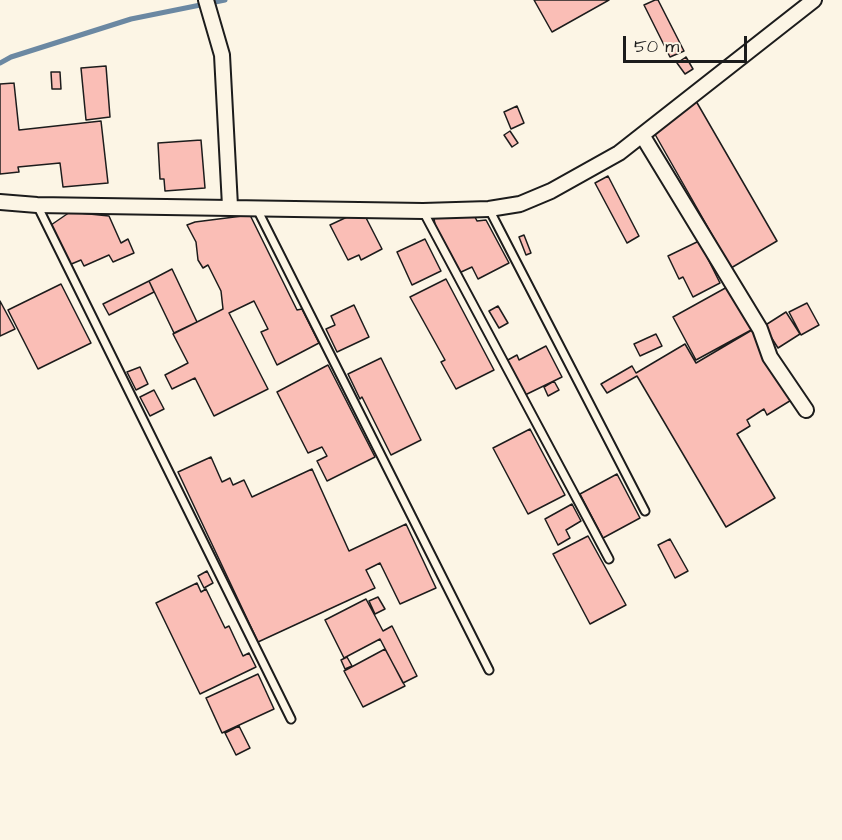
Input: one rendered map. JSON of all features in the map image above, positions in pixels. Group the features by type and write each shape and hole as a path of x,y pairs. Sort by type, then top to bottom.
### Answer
{"street":[{"path":"206,0 222,55 230,207"},
{"path":"0,202 37,205 423,210 489,209 520,204 551,191 619,153 814,0"},
{"path":"642,135 760,329 771,357 806,410"}],"lane":[{"path":"37,205 291,719"},
{"path":"256,207 489,670"},
{"path":"489,209 645,511"},
{"path":"423,210 609,559"}],"building":[{"path":"534,0 609,0 552,32"},
{"path":"658,0 684,51 670,57 644,5"},
{"path":"686,57 693,69 685,74 677,63"},
{"path":"106,66 110,117 86,120 81,68"},
{"path":"51,72 60,72 61,89 52,89"},
{"path":"14,83 19,130 101,121 108,183 63,187 60,163 18,167 19,172 0,174 0,84"},
{"path":"696,101 777,241 731,268 652,129"},
{"path":"517,106 524,123 511,129 504,112"},
{"path":"510,131 518,143 512,147 504,135"},
{"path":"201,140 205,188 165,191 164,179 160,179 158,143"},
{"path":"608,176 639,236 627,243 595,183"},
{"path":"362,210 382,249 361,260 359,255 348,260 330,225"},
{"path":"70,212 109,216 121,243 128,239 134,253 113,262 109,255 84,266 81,260 69,265 51,225"},
{"path":"473,213 477,221 486,220 509,263 478,279 472,267 459,273 435,225 434,218"},
{"path":"250,215 297,310 302,309 319,343 277,365 261,332 268,329 254,301 229,313 268,389 214,416 195,378 172,389 165,375 188,363 173,334 223,309 221,291 208,265 203,268 198,260 196,242 187,225"},
{"path":"524,235 531,253 526,255 519,237"},
{"path":"425,239 441,271 412,285 397,252"},
{"path":"699,241 720,283 693,297 683,277 679,279 668,256"},
{"path":"172,269 197,322 174,333 149,281"},
{"path":"446,279 494,370 456,389 441,362 445,360 410,297"},
{"path":"149,281 154,292 109,315 103,304"},
{"path":"61,284 91,343 38,369 8,310"},
{"path":"729,286 753,329 696,360 673,317"},
{"path":"0,301 15,329 0,336"},
{"path":"807,303 819,325 801,335 789,312"},
{"path":"354,305 369,337 337,352 326,329 335,325 331,316"},
{"path":"498,306 508,323 499,328 489,311"},
{"path":"786,312 800,334 778,348 764,326"},
{"path":"752,330 793,399 767,415 764,409 747,420 750,426 737,434 775,498 726,527 637,376 607,393 601,384 632,366 636,373 685,344 696,363"},
{"path":"656,334 662,346 640,356 634,344"},
{"path":"546,346 562,377 523,396 506,361 517,355 519,360"},
{"path":"381,358 421,440 391,455 348,374"},
{"path":"328,365 375,457 327,481 317,461 327,456 322,447 308,453 277,392"},
{"path":"140,367 148,384 136,390 127,372"},
{"path":"554,381 559,390 548,396 544,387"},
{"path":"154,390 164,409 150,416 140,397"},
{"path":"530,429 565,495 528,514 493,448"},
{"path":"211,457 222,482 230,478 233,485 244,480 252,497 312,469 349,551 406,524 436,588 400,604 380,563 366,570 375,588 258,642 178,472"},
{"path":"617,474 640,518 603,538 580,494"},
{"path":"572,504 581,521 566,530 570,538 558,545 545,519"},
{"path":"588,536 626,605 590,624 553,554"},
{"path":"670,539 688,571 675,578 658,545"},
{"path":"207,571 213,583 204,588 198,576"},
{"path":"197,583 201,592 206,589 225,628 229,626 243,656 249,653 256,667 200,694 156,603"},
{"path":"378,597 385,609 375,614 369,601"},
{"path":"366,599 383,631 392,626 417,676 403,683 380,639 344,658 325,620"},
{"path":"385,649 405,686 363,707 344,671"},
{"path":"347,657 352,666 345,669 341,660"},
{"path":"258,674 274,709 222,733 206,698"},
{"path":"239,726 250,748 236,755 225,733"}],"waterway":[{"path":"0,63 11,57 131,19 225,0"}]}
